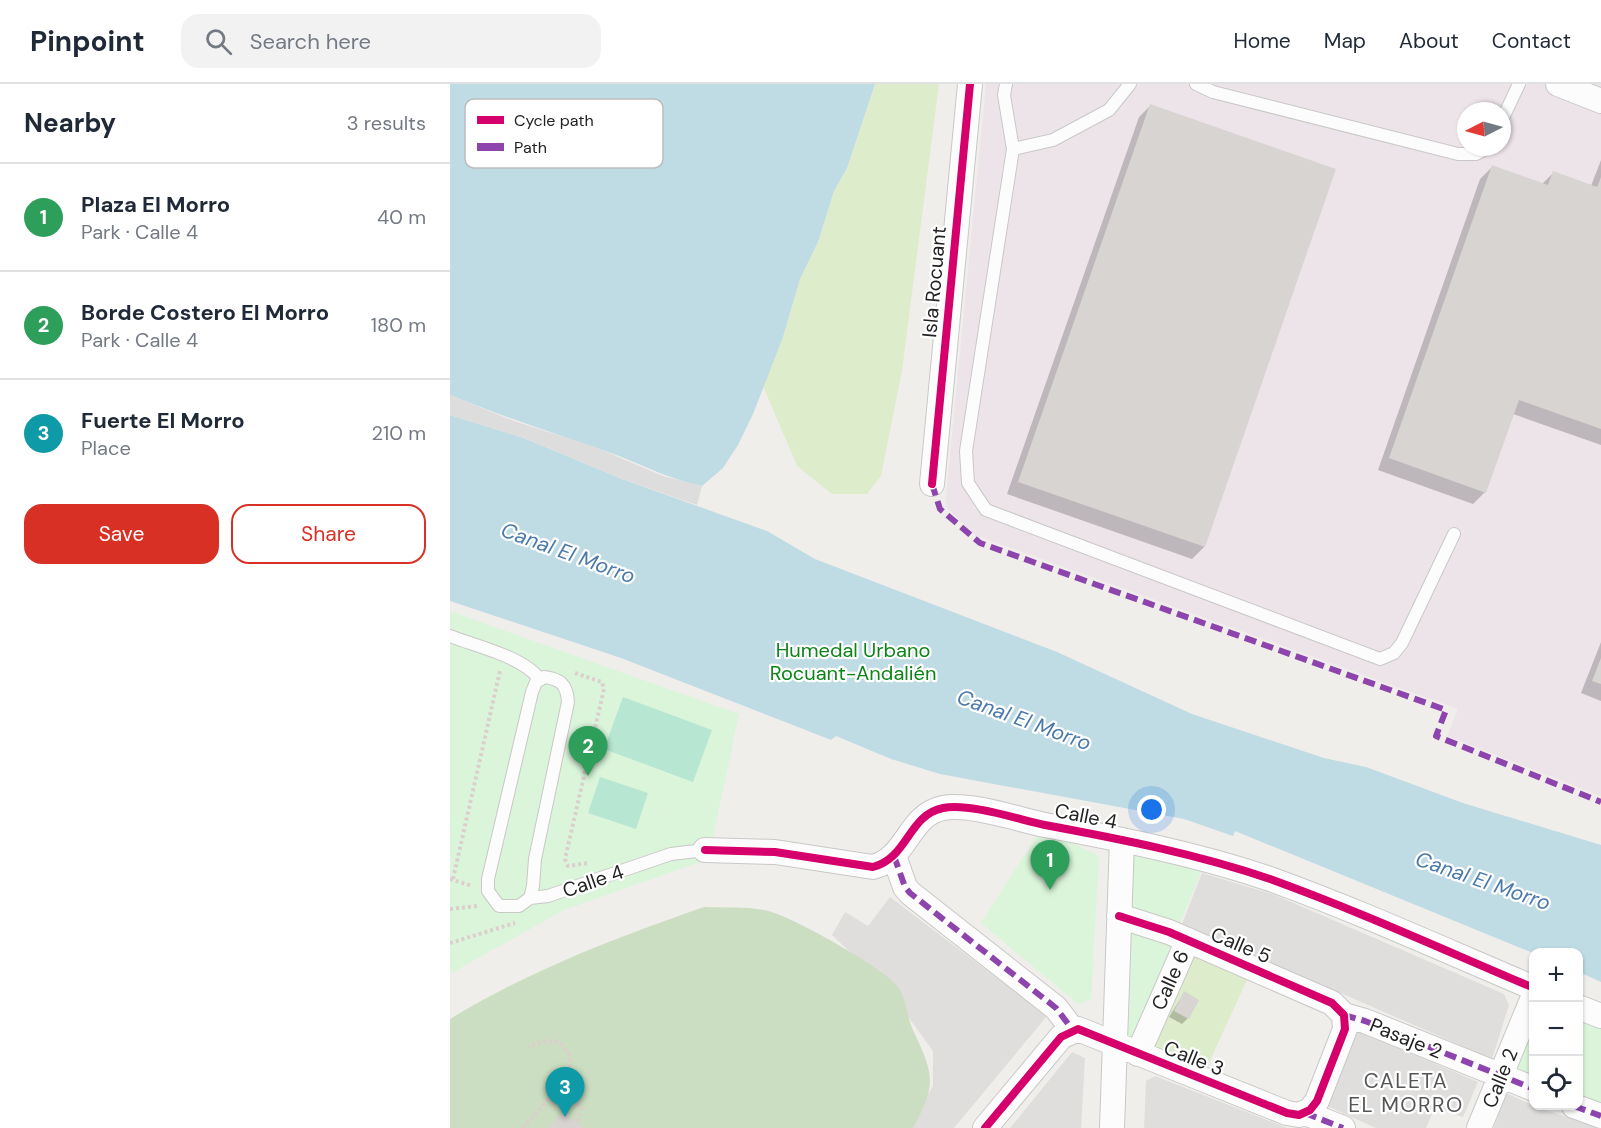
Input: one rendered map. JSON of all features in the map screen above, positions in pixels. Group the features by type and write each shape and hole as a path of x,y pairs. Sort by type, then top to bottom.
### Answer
{"street":[{"name":"Isla Rocuant","path":"932,484 970,84"},
{"path":"1558,84 1601,101"},
{"name":"Calle 4","path":"705,850 775,852 873,867 887,863 894,856 919,820 943,808 972,810 1122,840 1268,879 1529,986"},
{"path":"1112,1128 1122,840"},
{"path":"894,856 910,893 1056,1008 1072,1029 1061,1037 985,1128"},
{"name":"Calle 5","path":"1119,916 1188,940 1332,1003 1344,1015"},
{"name":"Calle 6","path":"1138,1053 1188,940"},
{"name":"Calle 2","path":"1479,1128 1531,1002"},
{"path":"1583,1009 1601,1016"},
{"path":"1305,1113 1317,1101 1343,1036 1344,1015"},
{"name":"Pasaje 2","path":"1344,1015 1365,1021 1529,1087"},
{"name":"Calle 3","path":"1072,1029 1084,1029 1115,1044 1287,1113 1305,1113 1343,1128"},
{"path":"1583,1109 1601,1116"}],"lane":[{"path":"1006,84 1004,95 1013,149 966,451 968,483 986,510 1380,659 1394,654 1402,643 1454,534"},
{"path":"1013,149 1053,140 1109,110 1130,84"},
{"path":"1196,84 1213,92 1457,154"},
{"path":"1510,102 1519,84"},
{"path":"450,636 524,666 540,680 544,677 555,678 562,682 567,691 568,702 534,859 534,886 530,898"},
{"name":"Calle 4","path":"540,680 532,692 488,891 500,906 519,906 530,898 548,896 671,854 705,850"}],"path":[{"path":"490,667 516,676 524,666"},
{"path":"453,879 500,670"},
{"path":"571,672 602,682 604,689 565,859 568,866 595,862"},
{"path":"450,909 477,906"},
{"path":"523,1128 569,1076 570,1056 559,1042 544,1041 528,1047"},
{"path":"559,1088 582,1108 578,1122"}],"shaded area":[{"path":"986,84 1601,84 1601,796 1447,736 1458,709 975,535 945,506"},
{"path":"1202,873 1275,895 1504,994 1509,1005 1492,1059 1182,924"},
{"path":"890,897 1047,1016 954,1128 907,1128 933,1086 933,1051 885,985 832,935 845,912 868,926"},
{"path":"1358,1031 1478,1082 1463,1117 1435,1107 1426,1128 1376,1128 1327,1106"},
{"path":"1072,1052 1085,1058 1081,1128 1010,1128"},
{"path":"1155,1076 1287,1128 1144,1128 1146,1081"},
{"path":"1506,1093 1529,1104 1529,1110 1546,1110 1599,1128 1494,1128"}],"green space":[{"path":"875,84 939,84 902,371 881,476 867,494 832,494 797,466 763,386 783,337 800,279 818,242 834,191 847,168"},
{"path":"450,611 739,714 708,862 700,862 564,910 450,974"},
{"path":"623,697 712,730 693,782 604,749"},
{"path":"600,777 648,793 636,829 588,813"},
{"path":"1036,837 1070,842 1099,856 1091,1000 1078,1004 981,923"},
{"path":"1123,841 1205,863 1176,933 1121,915"},
{"path":"704,907 753,908 780,915 858,956 898,987 929,1069 929,1090 913,1128 450,1128 450,1019 542,970 639,930"},
{"path":"1121,918 1186,941 1138,1051 1116,1042"},
{"path":"1189,944 1251,971 1203,1076 1142,1052"},
{"path":"1583,1013 1601,1021 1601,1112 1583,1105"},
{"path":"1529,1015 1529,1084 1506,1075"}],"water":[{"path":"450,84 875,84 847,168 834,191 818,242 800,279 783,337 753,414 738,445 723,468 702,486 670,477 619,456 450,395"},
{"name":"Humedal Urbano Rocuant-Andalién","path":"450,415 524,438 622,479 767,531 815,559 1057,652 1192,714 1324,758 1366,767 1463,803 1601,845 1601,982 1583,974 1583,948 1529,948 1529,951 1235,831 1233,836 1184,819 940,774 891,759 836,736 831,740 621,658 450,601"}],"pier":[{"path":"450,395 514,421 592,446 663,476 702,486 697,505 622,479 524,438 450,415"}],"building":[{"path":"1150,104 1336,169 1205,547 1018,482"},
{"path":"1492,165 1548,185 1553,171 1597,187 1601,177 1601,429 1519,400 1486,493 1389,458"},
{"path":"1601,658 1601,684 1592,681"},
{"path":"1184,991 1199,1000 1189,1019 1174,1011"},
{"path":"563,1111 577,1122 584,1128 549,1128"}],"marked path":[{"path":"932,484 940,509 980,543 1446,710 1436,736 1601,802"},
{"path":"894,856 905,887 910,893 1056,1008 1072,1029"},
{"path":"1344,1015 1365,1021 1529,1087"},
{"path":"1583,1109 1601,1116"},
{"path":"1305,1113 1343,1128"}],"cycle path":[{"path":"932,484 970,84"},
{"path":"705,850 775,852 873,867 894,855 915,827 931,812 954,807 994,812 1158,848 1270,879 1336,904 1529,986"},
{"path":"985,1128 1061,1037 1078,1029 1287,1113 1299,1115 1310,1110 1317,1101 1345,1029 1344,1015 1332,1003 1169,932 1119,916"}],"place":[{"name":"Borde Costero El Morro","path":"588,776"},
{"name":"Plaza El Morro","path":"1050,890"},
{"name":"Fuerte El Morro","path":"565,1117"}],"district":[{"name":"CALETA EL MORRO","path":"1406,1093"}],"water label":[{"name":"Canal El Morro","path":"568,553"},
{"name":"Canal El Morro","path":"1024,720"},
{"name":"Canal El Morro","path":"1483,881"}]}
